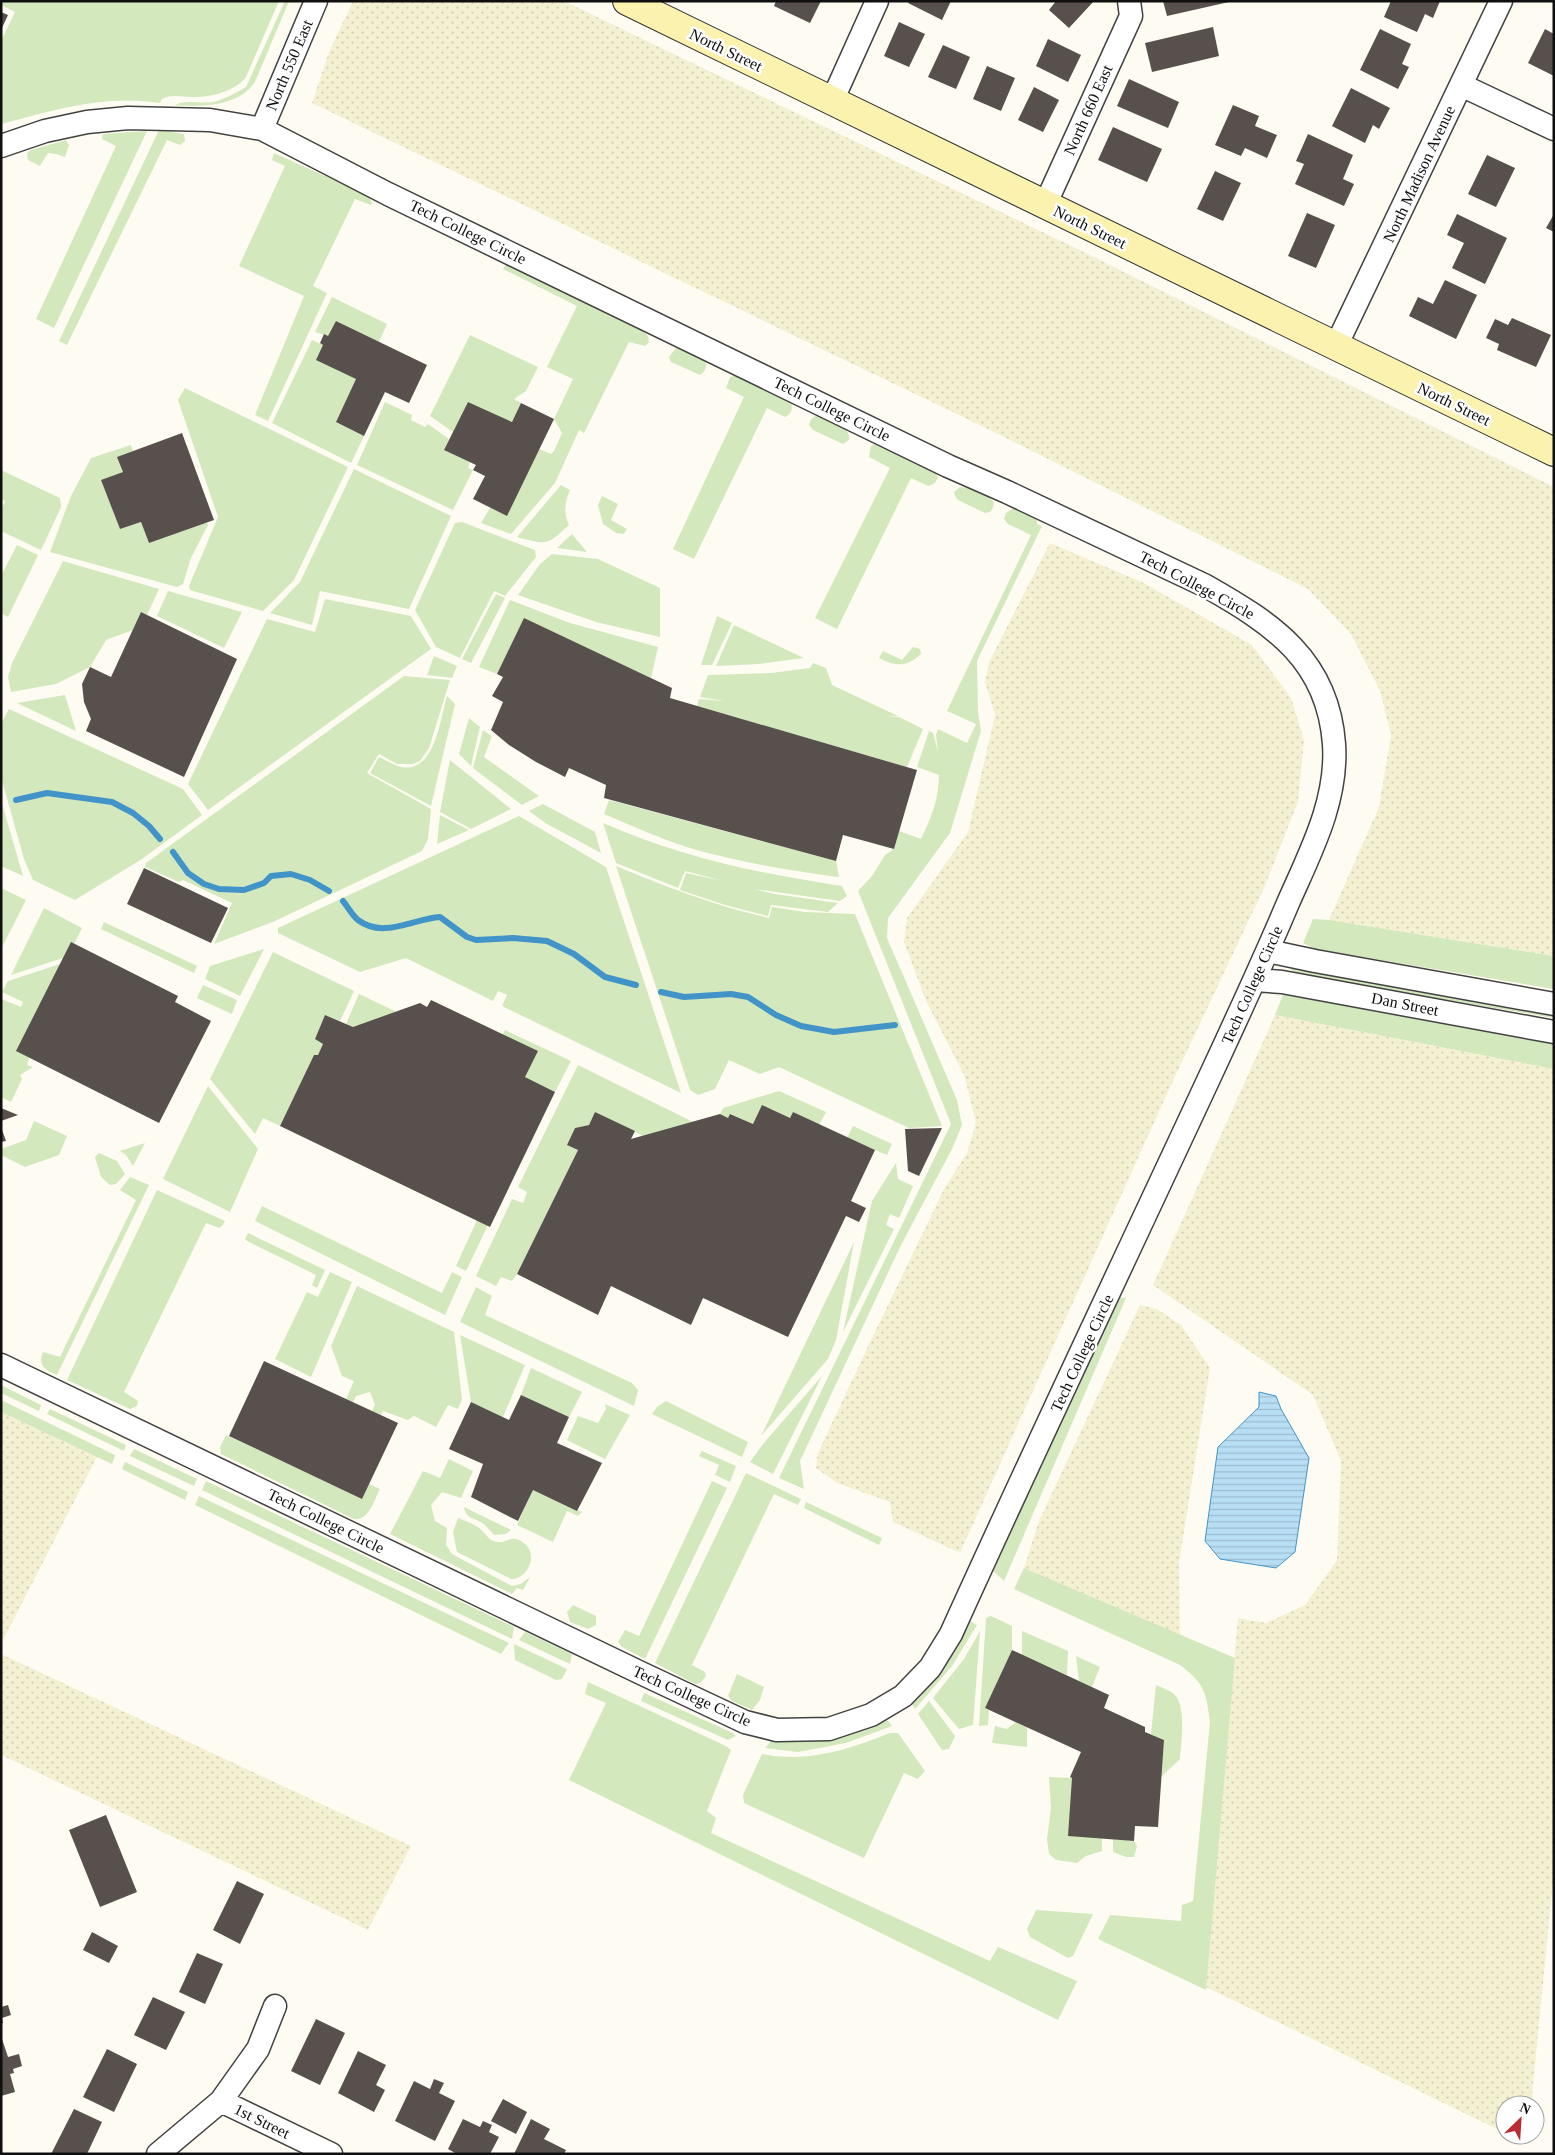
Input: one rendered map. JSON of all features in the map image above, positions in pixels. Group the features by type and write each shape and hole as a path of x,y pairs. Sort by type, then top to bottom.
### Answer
{"main road":[{"name":"North Street","path":"627,1 1554,452"}],"street":[{"name":"North 550 East","path":"262,129 316,1"},
{"path":"832,101 877,1"},
{"name":"North Madison Avenue","path":"1336,346 1501,1"},
{"name":"North 660 East","path":"1045,205 1130,8"},
{"path":"1461,85 1554,129"},
{"name":"Tech College Circle","path":"1,146 45,131 87,122 128,118 210,120 262,129 396,198 948,466 1206,586 1258,616 1275,629 1294,648 1318,684 1331,720 1334,746 1334,768 1330,795 1322,826 1255,980 951,1634 930,1668 903,1696 871,1715 829,1729 777,1730 745,1722 1,1365"},
{"name":"Dan Street","path":"1268,951 1554,1004"},
{"name":"Dan Street","path":"1255,980 1282,982 1554,1032"},
{"path":"158,2154 221,2101 258,2049 275,2006"},
{"name":"1st Street","path":"221,2101 331,2154"}],"shaded area":[{"path":"353,1 564,1 1086,253 1554,487 1554,956 1329,920 1379,807 1391,735 1380,691 1351,634 1308,589 998,434 312,103 329,52"},
{"path":"1050,543 1144,583 1252,645 1291,698 1304,740 1298,802 1264,888 1171,1085 960,1553 893,1522 890,1502 837,1483 816,1468 818,1453 873,1336 944,1189 967,1153 976,1122 964,1075 926,1001 904,942 907,918 968,832 995,715 985,682 990,660"},
{"path":"1275,1015 1554,1069 1554,1871 1532,2095 1495,2095 1495,2128 1206,1987 1238,1618 1266,1623 1305,1605 1337,1560 1341,1461 1313,1395 1153,1285"},
{"path":"1140,1305 1157,1309 1181,1325 1210,1368 1179,1563 1180,1635 1024,1568 1039,1521"},
{"path":"1,1412 97,1457 1,1644"},
{"path":"1,1654 411,1846 368,1930 1,1755"}],"green space":[{"path":"1,1 279,1 246,77 229,90 207,96 170,97 162,99 160,103 140,101 100,102 60,109 1,124 1,41 15,12 1,5"},
{"path":"285,1 289,1 255,82 248,90 229,101 218,104 175,105 183,102 213,102 230,96 246,87"},
{"path":"159,130 184,134 185,141 180,145 167,140 67,345 59,341"},
{"path":"147,131 54,328 36,319 116,146 102,139 103,134"},
{"path":"66,140 69,145 65,157 48,153 40,166 28,160 27,153 31,150"},
{"path":"274,153 369,196 372,203 371,205 355,199 313,286 327,293 268,421 255,415 304,296 239,266 285,166 272,160"},
{"path":"511,263 641,329 648,336 649,342 645,346 629,342 584,433 579,430 555,483 511,534 481,523 490,508 507,515 539,449 551,454 562,433 554,419 573,379 547,367 577,306 503,269 506,264"},
{"path":"332,297 387,324 379,342 336,321 328,336 315,332"},
{"path":"470,335 538,367 526,391 514,399 521,403 512,422 468,402 453,432 430,416"},
{"path":"312,340 323,345 356,379 336,422 364,436 351,463 272,423"},
{"path":"676,348 682,348 705,360 706,367 704,372 700,375 671,362 669,357"},
{"path":"738,375 791,402 792,409 785,417 767,408 694,559 673,549 744,397 726,388 730,377"},
{"path":"185,388 348,467 294,580 263,611 190,590 189,586 218,517 178,400"},
{"path":"385,402 412,415 411,420 425,427 428,424 449,439 444,450 470,462 468,468 473,470 453,510 357,465"},
{"path":"817,415 833,420 843,426 847,430 849,440 843,444 813,430 809,425 811,419"},
{"path":"876,443 936,472 938,478 934,484 928,486 911,478 837,629 815,618 890,468 869,457 871,446"},
{"path":"131,445 133,451 118,457 123,472 102,480 120,529 141,522 149,543 207,522 208,525 191,558 183,584 177,587 50,552 71,496 91,458"},
{"path":"354,469 451,516 409,609 320,591 312,625 270,613 300,582"},
{"path":"1,470 60,498 61,507 41,550 1,531 1,510 5,501 1,499"},
{"path":"561,485 570,490 565,508 569,525 556,537 546,542 517,537"},
{"path":"960,487 974,490 987,496 994,502 993,508 990,512 985,513 958,500 954,492"},
{"path":"602,496 618,504 611,520 627,529 624,534 616,533 603,524 598,505"},
{"path":"1014,508 1037,519 1037,524 1042,526 977,661 978,712 981,731 950,833 888,918 887,938 957,1100 962,1125 952,1149 900,1247 800,1461 804,1489 779,1478 951,1124 858,891 872,876 885,855 894,849 899,831 921,839 925,831 934,808 939,784 939,775 917,767 929,731 933,733 938,752 936,735 938,729 967,743 976,724 947,711 1031,535 1008,524 1004,519 1006,513"},
{"path":"462,522 535,550 536,557 505,596 494,591 460,658 436,647 415,610 455,523"},
{"path":"572,534 587,552 557,548"},
{"path":"17,545 38,555 8,617 1,613 1,576"},
{"path":"552,554 598,559 660,588 660,637 596,622 518,595 540,564"},
{"path":"63,561 159,589 147,615 141,612 133,630 106,640 90,667 56,684 11,692 8,677 12,663"},
{"path":"168,591 242,612 224,648 157,616"},
{"path":"496,594 505,598 471,663 462,659"},
{"path":"325,599 411,616 431,649 208,810 188,784 267,619 315,632"},
{"path":"510,600 570,623 658,647 651,678 524,619 497,674 479,667"},
{"path":"717,616 732,623 712,665 701,665"},
{"path":"734,625 804,658 759,664 716,666"},
{"path":"913,647 920,649 921,654 906,663 896,664 879,658 883,651 902,660"},
{"path":"434,656 457,666 452,678 427,675"},
{"path":"813,663 826,668 832,685 898,716 887,716 899,717 923,729 907,767 697,706 699,699 724,701 700,697 708,675 771,673 810,668"},
{"path":"404,676 450,680 429,748 420,761 413,764 397,764 379,754 367,773 431,809 428,839 422,851 275,921 214,944 232,903 183,880 179,882 145,867 146,863"},
{"path":"65,695 76,731 17,703"},
{"path":"447,696 455,704 431,806 370,773 379,757 401,767 412,767 422,762 429,754 434,743"},
{"path":"9,709 183,789 202,815 142,859 75,900 33,880 24,859 1,777 1,724"},
{"path":"469,718 480,727 471,766 459,754"},
{"path":"483,730 492,736 484,757 539,796 522,805 473,768"},
{"path":"450,760 511,809 471,829 440,812"},
{"path":"1,800 23,876 1,866"},
{"path":"609,800 836,861 839,877 752,863 688,847 604,814"},
{"path":"543,804 595,832 601,853 547,824 529,811"},
{"path":"440,815 469,830 437,844"},
{"path":"519,816 606,867 681,1093 502,1006 507,995 498,991 493,1001 406,958 360,972 278,933 278,928"},
{"path":"603,823 662,846 721,863 780,876 842,886 847,896 840,901 754,889 838,903 828,912 771,905 768,916 725,905 680,890 686,873 723,881 685,871 678,888 616,863"},
{"path":"616,866 691,895 769,918 772,907 805,912 855,914 942,1126 909,1128 779,1067 760,1074 729,1060 715,1089 698,1095 690,1090"},
{"path":"1,888 26,900 1,949"},
{"path":"44,908 82,928 74,944 71,943 63,958 11,975"},
{"path":"1313,919 1554,956 1554,989 1315,949 1303,943"},
{"path":"104,922 197,966 194,973 101,929"},
{"path":"264,949 240,996 205,979 210,966"},
{"path":"273,952 354,991 340,1021 325,1015 315,1039 323,1044 318,1055 314,1055 280,1126 263,1118 255,1134 210,1079"},
{"path":"60,964 27,1065 33,1067 20,1075 22,1079 11,1102 1,1097 1,999 21,1007 23,1002 2,992 8,981"},
{"path":"1293,966 1554,1010 1554,1018 1293,974 1291,969"},
{"path":"203,985 237,1000 232,1014 197,998"},
{"path":"359,994 397,1012 353,1027 346,1024"},
{"path":"1283,995 1554,1040 1554,1069 1275,1015"},
{"path":"505,1030 571,1061 555,1092 525,1077 503,1034"},
{"path":"578,1065 693,1122 643,1136 595,1112 589,1125 575,1128 567,1145 578,1150 517,1274 512,1281 501,1277 496,1286 476,1276 512,1199 523,1203 527,1192 518,1187"},
{"path":"208,1086 258,1149 230,1212 163,1179"},
{"path":"779,1091 826,1112 819,1125 793,1112 790,1118 753,1124 731,1114 728,1118 720,1114 723,1108"},
{"path":"34,1121 67,1136 59,1155 25,1167 1,1155 1,1149 26,1140"},
{"path":"853,1126 892,1144 887,1155 847,1138"},
{"path":"145,1143 133,1166 126,1155 120,1151"},
{"path":"99,1153 117,1161 125,1174 116,1184 110,1185 101,1177 95,1157"},
{"path":"896,1163 898,1179 913,1186 899,1218 890,1214 886,1225 894,1229 843,1332 872,1201"},
{"path":"130,1177 149,1185 57,1375 49,1372 41,1361 43,1352 60,1357 136,1200 120,1190"},
{"path":"157,1190 225,1221 219,1228 206,1223 124,1392 138,1401 137,1406 130,1409 67,1380"},
{"path":"262,1206 442,1293 452,1272 462,1277 445,1315 255,1221"},
{"path":"477,1220 488,1225 466,1271 456,1266"},
{"path":"248,1233 325,1270 317,1288 312,1285 316,1275 247,1241 245,1239"},
{"path":"854,1242 836,1340 828,1359 761,1436"},
{"path":"330,1272 352,1282 311,1377 275,1359 307,1292 318,1297"},
{"path":"357,1286 454,1332 462,1399 458,1409 448,1405 436,1427 414,1416 408,1420 383,1411 381,1415 372,1411 375,1405 370,1392 356,1396 353,1402 346,1399 354,1381 342,1376 331,1346"},
{"path":"476,1287 492,1296 485,1315 632,1383 638,1390 634,1406 460,1322"},
{"path":"1115,1297 1126,1298 1004,1581 989,1567"},
{"path":"460,1335 525,1365 503,1417 471,1402"},
{"path":"531,1368 582,1392 569,1417 521,1395"},
{"path":"822,1376 773,1474 750,1462 763,1444"},
{"path":"1,1385 41,1405 39,1411 1,1393"},
{"path":"1,1400 115,1455 112,1464 1,1412"},
{"path":"666,1401 748,1442 742,1457 652,1414 657,1407"},
{"path":"605,1404 630,1415 605,1459 567,1440 578,1416 598,1423 606,1409"},
{"path":"50,1409 126,1445 124,1451 47,1414"},
{"path":"226,1435 362,1498 369,1484 380,1489 364,1517 354,1519 221,1454 220,1447"},
{"path":"134,1449 197,1479 194,1486 130,1456"},
{"path":"702,1451 736,1466 730,1482 715,1475 719,1465 699,1456"},
{"path":"449,1459 473,1471 461,1498 442,1492 431,1505 435,1521 447,1528 446,1545 452,1554 512,1586 521,1584 530,1577 523,1590 517,1588 512,1594 390,1534 423,1471 440,1478"},
{"path":"125,1462 188,1492 185,1500 122,1469"},
{"path":"746,1473 801,1499 798,1505 774,1494 692,1665 705,1672 706,1676 700,1683 695,1684 655,1663"},
{"path":"206,1481 514,1627 512,1639 202,1490"},
{"path":"712,1481 727,1488 645,1659 622,1647 618,1642 625,1630 639,1636"},
{"path":"533,1490 582,1512 578,1516 567,1511 553,1542 517,1525"},
{"path":"199,1496 509,1643 501,1654 195,1505"},
{"path":"806,1502 882,1538 879,1545 804,1508"},
{"path":"464,1507 511,1530 506,1534 494,1535 484,1524 468,1516"},
{"path":"458,1518 477,1526 493,1541 502,1542 517,1539 521,1541 526,1545 531,1555 531,1561 526,1571 517,1578 511,1579 457,1552 453,1532"},
{"path":"1024,1568 1235,1658 1206,1990 1098,1939 1110,1915 1181,1921 1182,1905 1193,1901 1210,1722 1203,1689 1195,1678 1180,1665 1014,1589"},
{"path":"573,1605 596,1616 596,1625 588,1629 570,1622 567,1612"},
{"path":"991,1616 1012,1626 1012,1650 985,1708 989,1710 988,1725 979,1726 986,1618"},
{"path":"970,1621 977,1625 952,1666 915,1709 911,1702 948,1660"},
{"path":"980,1631 973,1725 959,1729 933,1698 964,1659"},
{"path":"1022,1631 1068,1651 1067,1675 1022,1655"},
{"path":"525,1632 572,1654 570,1664 519,1640"},
{"path":"514,1644 567,1669 562,1679 556,1680 515,1660"},
{"path":"1076,1656 1100,1667 1092,1687 1079,1681"},
{"path":"737,1674 764,1687 760,1700 752,1710 732,1701 728,1696"},
{"path":"588,1682 731,1750 707,1811 716,1818 711,1833 990,1961 998,1947 1077,1981 1058,2020 569,1780 606,1703 585,1694"},
{"path":"1156,1685 1174,1694 1181,1707 1182,1716 1180,1759 1161,1777 1164,1740 1151,1734"},
{"path":"644,1693 736,1736 728,1740 641,1701"},
{"path":"929,1701 955,1736 949,1749 942,1750 918,1714"},
{"path":"887,1720 892,1726 846,1743 798,1752 765,1748 771,1741 815,1741 859,1731"},
{"path":"1016,1722 1027,1727 1027,1747 992,1743 995,1726 1007,1729"},
{"path":"890,1733 898,1733 925,1771 918,1779 904,1773 864,1858 744,1803 743,1795 762,1754 795,1757 811,1756 859,1745"},
{"path":"1049,1777 1072,1778 1102,1838 1102,1851 1086,1856 1077,1863 1056,1860 1049,1854 1047,1839 1051,1808"},
{"path":"1113,1839 1134,1841 1137,1846 1134,1857 1126,1857 1113,1852"},
{"path":"1036,1910 1093,1914 1073,1956 1068,1958 1030,1937 1027,1929"}],"water":[{"path":"1259,1392 1276,1396 1281,1409 1309,1458 1295,1552 1276,1568 1220,1559 1205,1541 1218,1447 1259,1407"}],"building":[{"path":"776,1 821,1 810,23 774,6"},
{"path":"909,1 951,1 942,20 908,3"},
{"path":"1056,1 1094,1 1069,28 1049,10"},
{"path":"1163,1 1229,1 1229,2 1167,16"},
{"path":"1391,1 1440,1 1433,18 1425,14 1417,32 1384,17"},
{"path":"1,12 8,15 1,30"},
{"path":"899,22 925,34 909,67 884,56"},
{"path":"1213,27 1219,56 1152,72 1145,43"},
{"path":"1380,29 1411,44 1402,64 1409,67 1398,89 1360,70"},
{"path":"1545,29 1554,34 1554,76 1528,63"},
{"path":"1048,39 1081,55 1068,82 1036,66"},
{"path":"943,45 970,57 956,89 928,77"},
{"path":"987,66 1015,78 1001,111 973,99"},
{"path":"1129,79 1179,102 1168,128 1117,106"},
{"path":"1034,87 1059,100 1043,132 1018,120"},
{"path":"1351,88 1390,108 1379,129 1373,125 1365,143 1332,126"},
{"path":"1233,105 1259,116 1255,126 1277,135 1267,158 1245,148 1241,156 1215,145"},
{"path":"1113,127 1162,149 1147,182 1098,160"},
{"path":"1308,134 1353,155 1343,179 1354,184 1344,206 1295,184 1304,164 1296,161"},
{"path":"1487,155 1515,168 1496,207 1468,194"},
{"path":"1215,171 1241,183 1223,221 1197,209"},
{"path":"1307,213 1335,225 1316,268 1288,256"},
{"path":"1457,214 1507,238 1485,284 1452,268 1464,243 1447,235"},
{"path":"1554,214 1554,232 1546,228"},
{"path":"1445,280 1477,295 1456,339 1409,316 1418,297 1433,304"},
{"path":"1512,318 1551,335 1536,367 1497,350 1499,344 1486,338 1495,319 1508,325"},
{"path":"336,321 427,365 409,403 385,392 364,436 336,422 356,379 316,360 323,345 320,343 324,334 328,336"},
{"path":"468,402 512,422 521,403 554,419 507,516 473,499 485,476 473,470 476,465 444,450"},
{"path":"182,433 214,520 149,543 141,522 120,529 101,480 123,472 117,457"},
{"path":"141,612 237,659 184,777 86,731 91,719 84,702 82,684 90,667 111,677"},
{"path":"524,618 672,688 670,698 917,770 894,849 843,835 836,861 604,798 606,785 569,768 565,777 536,762 509,745 491,730 503,702 492,696 503,677 497,674"},
{"path":"144,868 228,908 211,943 127,904"},
{"path":"71,942 178,996 175,1002 211,1021 159,1123 16,1051"},
{"path":"431,1000 538,1051 525,1077 555,1092 490,1227 280,1126 314,1055 318,1055 323,1044 315,1039 325,1015 353,1027 420,1003 427,1007"},
{"path":"762,1105 790,1118 793,1112 875,1150 851,1201 866,1208 859,1222 846,1216 788,1337 703,1298 691,1325 611,1286 598,1315 517,1274 578,1150 567,1145 575,1128 589,1125 595,1112 635,1131 631,1139 720,1114 728,1118 730,1114 753,1124"},
{"path":"1,1108 18,1115 1,1121"},
{"path":"1,1127 6,1141 1,1142"},
{"path":"942,1128 919,1176 908,1171 905,1129"},
{"path":"264,1361 398,1423 362,1499 229,1436"},
{"path":"521,1395 569,1417 557,1443 602,1463 577,1511 533,1490 518,1521 471,1497 483,1464 449,1449 471,1402 509,1420"},
{"path":"1012,1650 1109,1695 1104,1708 1145,1727 1145,1732 1164,1740 1158,1827 1135,1826 1134,1841 1068,1836 1072,1778 1070,1777 1081,1752 985,1708"},
{"path":"106,1815 137,1892 100,1907 69,1830"},
{"path":"237,1881 264,1894 240,1944 213,1930"},
{"path":"92,1932 118,1946 109,1963 83,1950"},
{"path":"197,1953 223,1964 205,2004 179,1992"},
{"path":"153,1997 185,2012 166,2050 134,2035"},
{"path":"8,2005 11,2015 2,2018 3,2023 1,2023 1,2007"},
{"path":"316,2019 345,2033 320,2085 291,2071"},
{"path":"1,2036 8,2057 19,2054 22,2066 13,2069 14,2073 10,2074 15,2092 1,2096"},
{"path":"107,2049 137,2064 114,2112 83,2097"},
{"path":"358,2051 386,2065 376,2085 385,2090 374,2112 338,2093"},
{"path":"434,2079 444,2083 439,2093 455,2101 435,2141 395,2121 414,2081 430,2089"},
{"path":"503,2099 527,2112 516,2134 491,2121"},
{"path":"74,2109 102,2122 87,2154 51,2154"},
{"path":"463,2119 480,2127 483,2121 492,2125 489,2132 499,2137 490,2154 457,2154 448,2149"},
{"path":"531,2119 550,2129 544,2139 566,2150 564,2154 514,2154"}],"waterway":[{"path":"16,800 47,793 112,802 133,813 149,826 160,839"},
{"path":"173,852 188,873 204,884 219,889 244,890 264,883 271,876 291,874 310,880 329,891"},
{"path":"343,901 358,920 377,928 388,928 440,917 467,937 476,940 513,938 547,941 574,954 605,977 636,985"},
{"path":"661,992 684,997 731,994 748,997 776,1015 801,1026 834,1032 895,1025"}]}
